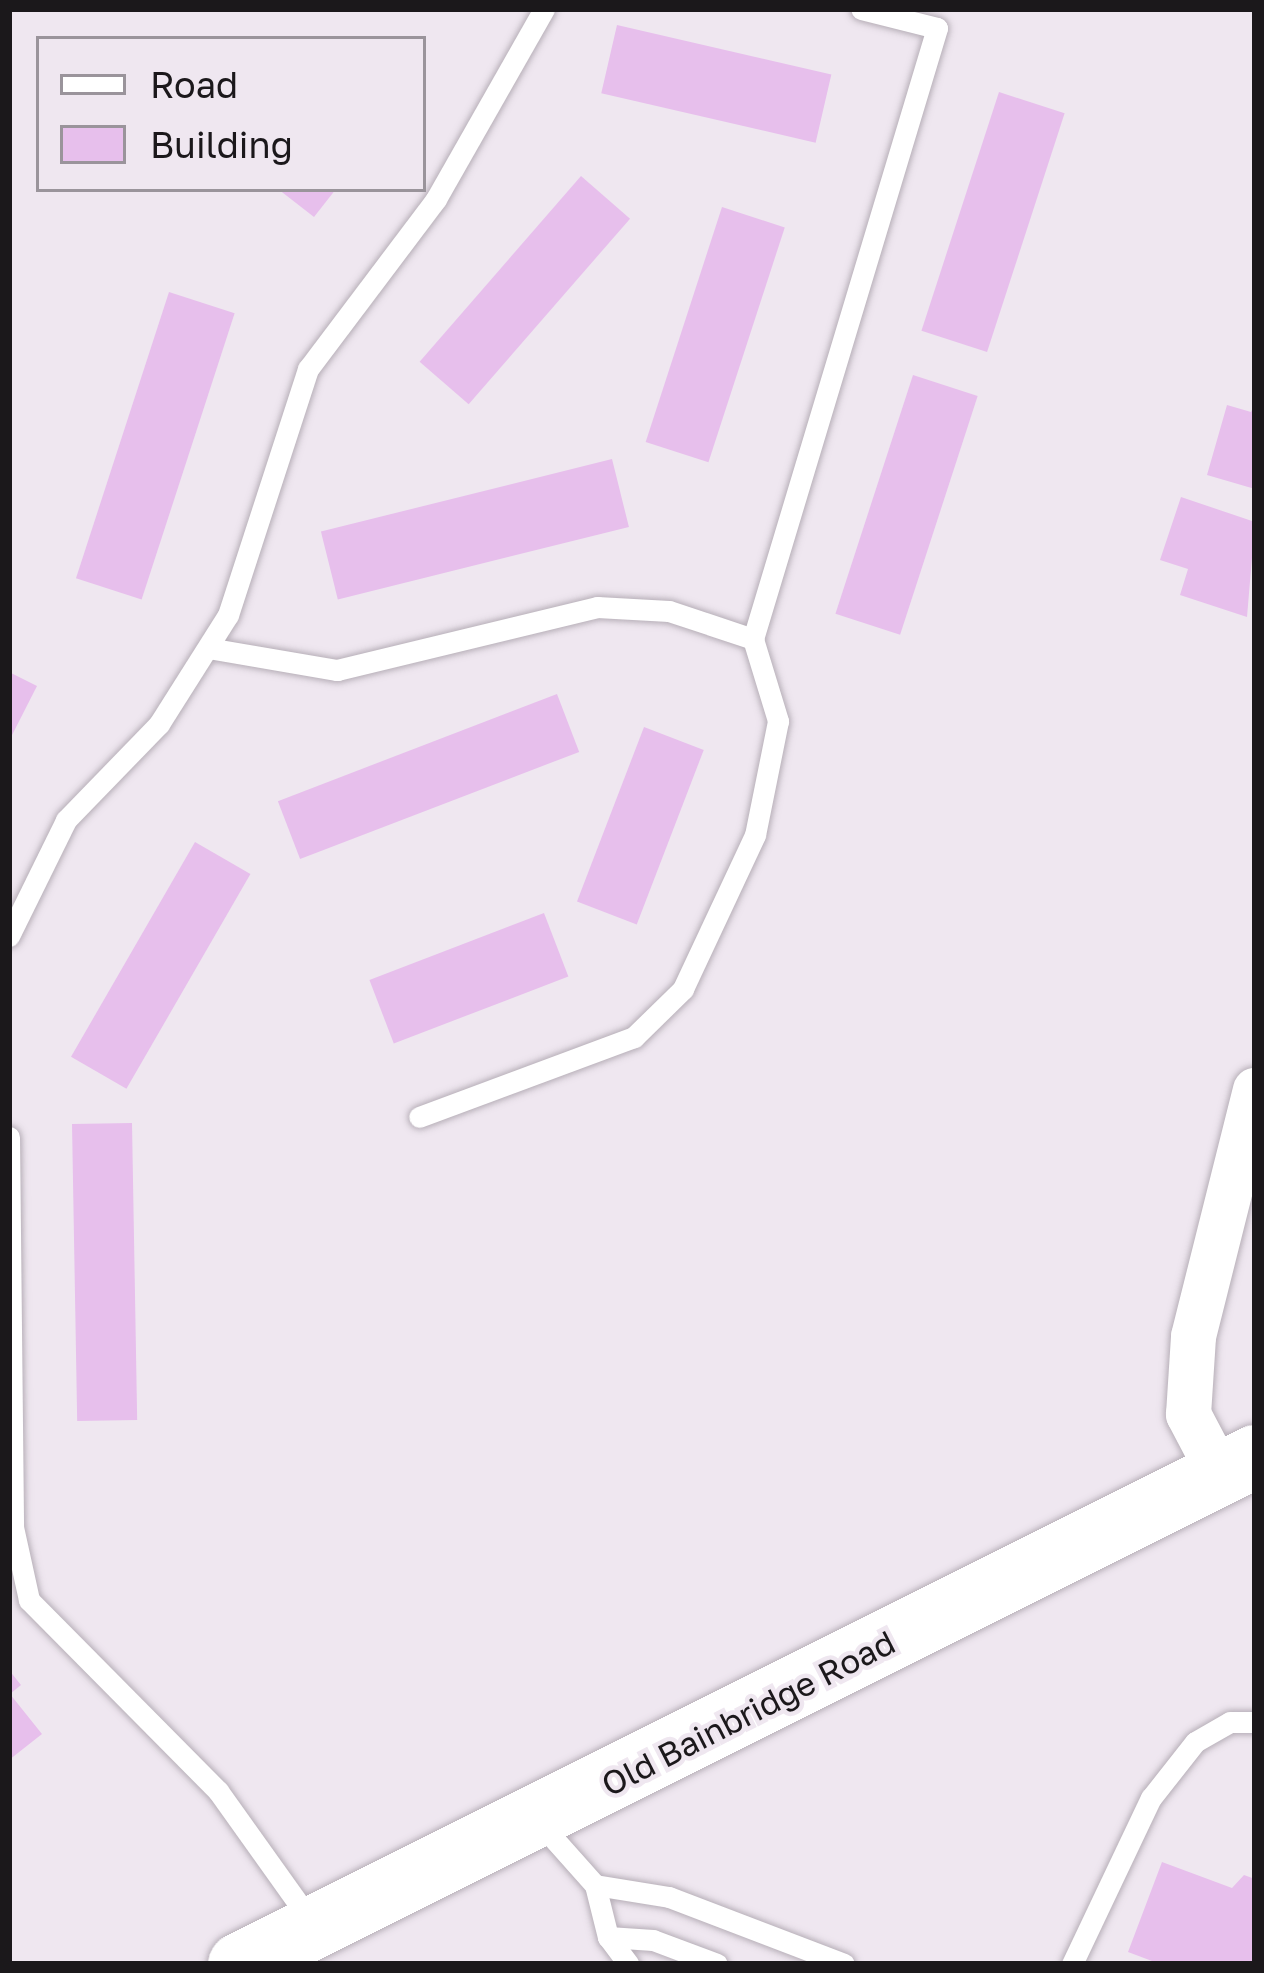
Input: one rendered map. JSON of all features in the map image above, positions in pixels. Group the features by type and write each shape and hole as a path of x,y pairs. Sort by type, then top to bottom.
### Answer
{"main road":[{"name":"Old Bainbridge Road","path":"238,1964 537,1821 1237,1464"}],"street":[{"path":"1237,1464 1188,1414 1193,1336 1255,1090"}],"lane":[{"path":"9,936 66,820 159,724 228,615 308,369 436,199 544,9"},
{"path":"419,1117 634,1037 683,989 755,835 778,721 753,639 937,28 861,9"},
{"path":"208,648 337,670 597,607 669,610 753,639"},
{"path":"9,1137 13,1527 29,1600 218,1791 314,1926"},
{"path":"1072,1964 1151,1798 1195,1742 1230,1722 1255,1722"},
{"path":"537,1821 595,1885 608,1937 628,1964"},
{"path":"595,1885 669,1897 819,1960 844,1964"},
{"path":"608,1937 653,1940 717,1964"}],"building":[{"path":"617,25 831,74 816,143 601,93"},
{"path":"999,92 1065,113 987,352 921,331"},
{"path":"581,176 630,219 469,404 420,362"},
{"path":"282,192 334,192 314,217"},
{"path":"722,207 785,227 708,462 646,442"},
{"path":"169,292 235,313 142,600 76,578"},
{"path":"913,375 978,396 900,635 835,614"},
{"path":"1255,403 1255,489 1207,475 1227,405 1251,412"},
{"path":"612,459 629,527 338,599 321,532"},
{"path":"1181,497 1255,522 1247,617 1180,595 1188,569 1160,560"},
{"path":"9,672 37,686 9,741"},
{"path":"557,694 579,752 300,859 278,801"},
{"path":"644,727 704,750 637,925 577,902"},
{"path":"195,842 250,874 126,1089 71,1057"},
{"path":"544,913 568,976 394,1043 369,980"},
{"path":"132,1123 137,1420 77,1421 72,1124"},
{"path":"9,1670 21,1685 10,1694 42,1734 9,1760"},
{"path":"1162,1862 1232,1888 1244,1875 1255,1879 1255,1964 1160,1964 1128,1952"}]}
